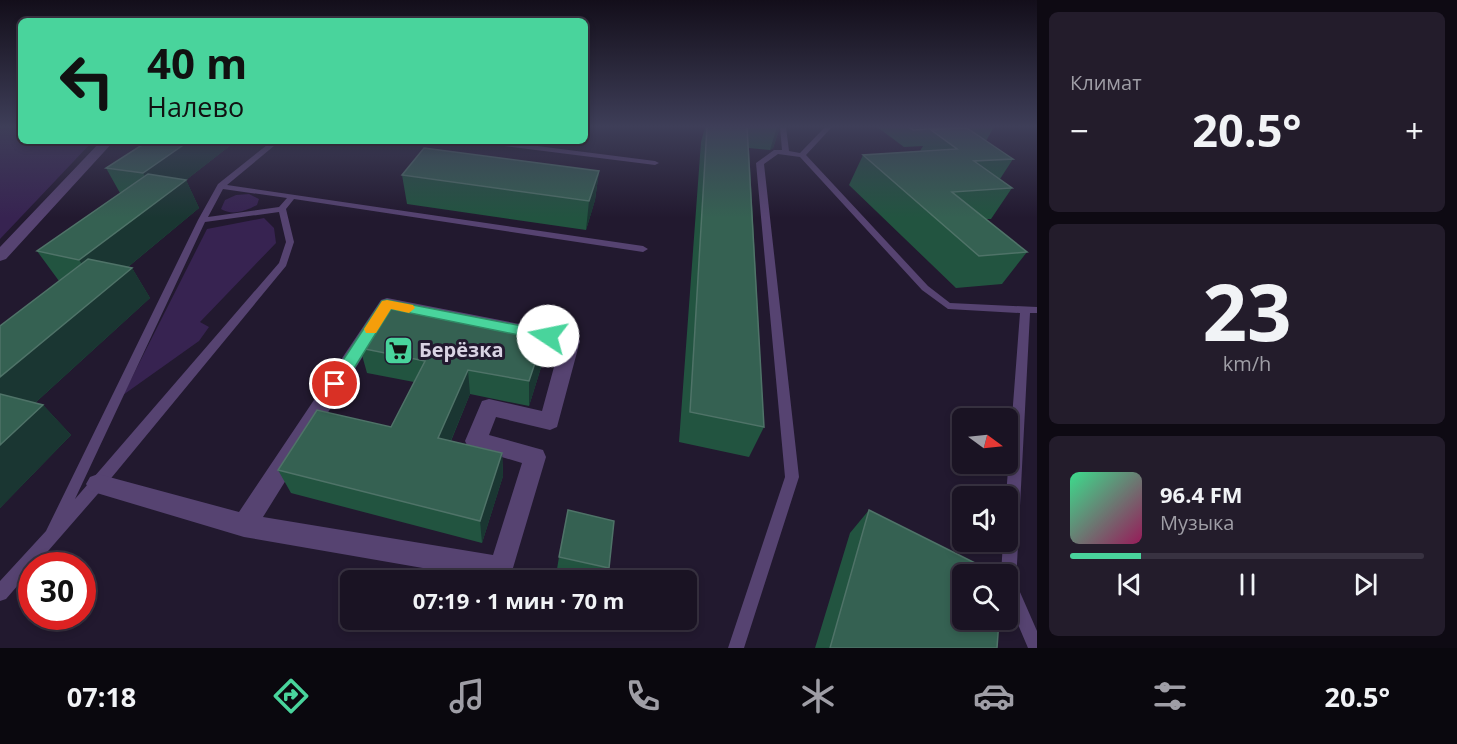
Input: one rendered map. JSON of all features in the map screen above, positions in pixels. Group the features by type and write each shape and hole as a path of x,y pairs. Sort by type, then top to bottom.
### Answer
{"street":[{"path":"0,256 93,157"},
{"path":"98,484 244,525 501,569 535,457 476,441 489,407 550,421 571,341 387,304 244,525"}],"lane":[{"path":"47,543 202,220 221,186 256,157"},
{"path":"609,157 655,163"},
{"path":"736,648 792,477 760,163 769,157"},
{"path":"804,157 926,288 948,306 1031,310 1008,583 1036,648"},
{"path":"221,186 643,249"},
{"path":"202,220 282,209 292,196"},
{"path":"0,593 98,484 283,264 290,243 282,209"}],"shaded area":[{"path":"0,157 78,157 0,239"},
{"path":"249,194 259,199 257,205 239,212 221,209 225,200 236,195"},
{"path":"264,218 274,228 276,243 200,322 209,327 199,341 123,395 207,229"}],"building":[{"path":"123,157 166,157 143,173 106,168"},
{"path":"416,157 494,157 599,171 589,201 402,175"},
{"path":"705,157 749,157 764,427 690,412"},
{"path":"866,157 1013,159 974,161 1012,188 952,192 1027,252 979,256"},
{"path":"148,174 186,180 79,260 37,251"},
{"path":"88,259 132,268 0,377 0,326"},
{"path":"386,307 544,336 529,381 468,370 438,438 502,453 480,521 278,470 317,410 391,427 425,361 360,348"},
{"path":"0,394 43,405 0,445"},
{"path":"568,510 614,521 609,568 559,557"},
{"path":"869,510 977,564 952,564 952,630 998,630 997,648 830,648"}],"slow traffic":[{"path":"371,329 387,304 409,308"}],"place":[{"name":"Берёзка","path":"398,350"}],"route":[{"path":"335,384 387,304 548,336"}]}
